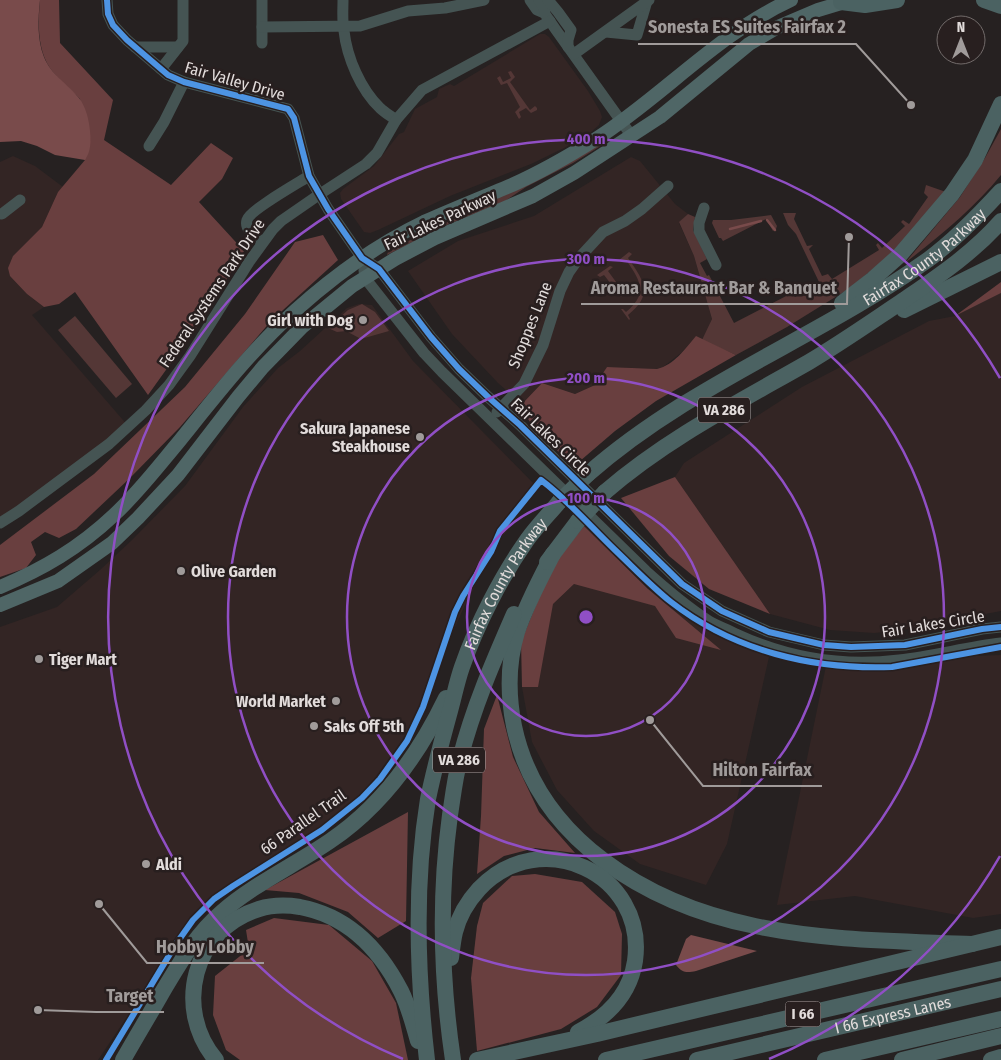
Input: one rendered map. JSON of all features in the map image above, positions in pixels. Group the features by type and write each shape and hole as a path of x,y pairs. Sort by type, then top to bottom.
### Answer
{"highway":[{"path":"846,1 865,5 897,0"},
{"path":"984,0 1001,6"},
{"path":"734,374 833,310 900,255 961,181 975,160 1001,104"},
{"name":"Fairfax County Parkway","path":"427,1060 419,930 421,861 428,800 435,766 462,667 490,604 528,539 559,502 588,474 650,426 734,374 892,284 954,239 1001,191"},
{"name":"Fairfax County Parkway","path":"453,1060 442,923 448,834 459,760 485,679 511,622 540,571 578,521 605,492 659,451 712,416 811,361 848,337 952,267 991,233 1001,221"},
{"path":"848,337 1001,262"},
{"path":"554,554 530,597 517,633 510,680 512,716 522,755 539,792 552,811 584,845 621,874 659,894 695,909 754,926 822,936 972,944"},
{"path":"123,1060 185,955 210,924 237,901 344,832 379,801 398,778 425,737 462,667"},
{"path":"449,1028 451,957 455,931 470,901 491,878 514,865 541,858 565,861 576,864 597,875 615,891 624,903 630,915 636,940 634,966 625,990 612,1009 603,1017 573,1035 536,1048"},
{"path":"216,1060 205,1044 195,1018 193,992 199,965 211,944 230,924 244,915 259,909 282,906 307,909 333,918 356,932 372,947 388,968 404,999 423,1060"},
{"path":"478,1060 1001,938"},
{"name":"I 66","path":"606,1060 1001,969"},
{"name":"I 66 Express Lanes","path":"697,1060 1001,989"},
{"name":"I 66 Express Lanes","path":"825,1060 1001,1019"},
{"path":"902,1060 1001,1036"}],"main road":[{"name":"Fair Lakes Parkway","path":"0,587 54,562 114,515 165,458 258,345 320,290 362,258 424,222 514,184 597,138 643,106 730,35 773,8 791,0"},
{"name":"Fair Lakes Parkway","path":"0,605 58,581 112,543 178,475 263,367 302,327 344,292 395,259 435,238 533,196 660,117 749,44 799,17 846,1"}],"street":[{"name":"Fair Valley Drive","path":"108,0 108,14 112,25 168,75 184,82 288,109 294,118 309,176 362,258"},
{"name":"Fair Valley Drive","path":"161,69 183,41 182,0"},
{"path":"262,0 262,43"},
{"path":"343,0 343,26 352,61 364,86 381,109 396,120"},
{"path":"262,27 360,26 408,11 445,8 484,0"},
{"path":"533,0 549,10 571,51 631,135"},
{"path":"571,51 606,32 648,1"},
{"path":"606,32 637,35 648,1"},
{"name":"Federal Systems Park Drive","path":"0,523 109,444 146,410 169,385 190,356 262,242 281,221 366,164 377,153 396,120 422,90 549,10"},
{"name":"Fair Valley Drive","path":"135,47 178,47"},
{"path":"146,150 164,122 184,82"},
{"path":"262,242 248,228 247,222 249,217 272,199 309,176"},
{"name":"Shoppes Lane","path":"489,420 524,384 543,345 560,291 578,258 603,232 625,221 642,209 668,186"},
{"path":"2,214 20,200"},
{"path":"704,208 699,223 699,231 716,265"},
{"name":"Fair Lakes Circle","path":"362,258 379,269 434,342 459,369 520,425 682,584 722,612 772,633 824,645 851,647 905,645 982,629 1001,627"},
{"name":"Fair Lakes Circle","path":"362,258 365,278 424,353 489,420 506,434 585,513 675,597 710,622 762,646 798,656 832,662 870,662 915,658 972,646 1001,643"}],"shaded area":[{"path":"0,0 40,0 39,29 44,57 55,74 79,98 87,114 90,127 90,143 85,160 55,155 21,141 0,142"},
{"path":"40,0 59,0 60,43 113,100 104,140 171,185 211,143 233,158 222,179 199,202 244,251 206,314 148,395 75,292 59,304 44,307 27,294 10,276 8,268 13,256 42,227 58,192 85,160 80,99 50,68 46,60 39,35"},
{"path":"540,34 545,34 549,37 588,91 602,117 599,125 590,133 564,148 531,164 450,196 378,230 370,233 364,232 341,199 340,193 343,189 374,166 399,134 404,132 415,109 437,97 439,89 450,84 454,86"},
{"path":"511,71 515,77 510,82 530,110 535,106 537,108 537,110 531,113 526,108 519,112 521,117 519,119 515,112 520,107 507,83 501,85 497,78 500,76 503,82 511,78 508,72"},
{"path":"1001,129 1001,175 956,222 905,263 960,197"},
{"path":"608,139 607,142 573,163 526,187 505,201 442,227 387,255 388,252 431,229 482,207"},
{"path":"13,156 35,166 63,187 58,192 42,227 13,256 27,294 44,307 32,315 129,427 0,523 0,162"},
{"path":"631,157 640,161 675,204 688,214 679,223 694,256 712,319 708,329 702,340 696,337 681,353 663,367 657,369 607,367 595,385 575,394 542,383 522,404 498,383 452,334 408,271 458,241 534,216"},
{"path":"926,185 946,192 898,248 850,288 787,327 736,355 702,340 712,319 694,256 679,222 688,214 695,217 693,230 707,259 700,263 707,276 709,275 734,323 792,293 795,297 820,284 796,234 788,225 783,213 796,213 794,219 807,246 813,245 809,249 822,276 828,274 832,279 879,250 876,245 878,243 882,248 905,226 901,222 903,220 909,224 928,197 924,193"},
{"path":"771,215 777,226 773,231 766,219 723,241 719,238 712,223 713,220 731,220"},
{"path":"323,235 338,260 271,321 180,427 76,529 59,538 45,532 31,542 36,555 26,568 0,577 0,545 94,474 185,387 245,314 295,242"},
{"path":"629,252 632,254 628,258 642,281 644,294 636,307 628,315 629,320 621,309 626,312 638,299 640,286 626,260 621,262 619,260"},
{"path":"610,266 613,267 608,271 619,286 623,284 626,286 625,293 621,297 604,275 600,277 597,275"},
{"path":"1001,282 1001,293 955,316"},
{"path":"1001,293 1001,611 902,630 874,633 830,630 770,614 675,477 684,463 802,387 929,321 955,316"},
{"path":"359,304 372,305 413,361 539,489 499,541 464,607 410,729 372,782 335,819 216,893 176,944 98,1060 0,1060 0,627 57,607 100,570 185,486 243,407 278,368 300,351 347,308"},
{"path":"362,304 375,312 389,331 361,339 346,331 337,332 328,328 348,310"},
{"path":"75,316 132,384 116,398 58,330"},
{"path":"696,336 736,355 656,401 615,431 573,467 530,422 521,408 522,404 542,383 575,394 595,385 607,367 657,369 663,367 679,356"},
{"path":"675,477 770,614 709,589 669,556 621,498"},
{"path":"584,526 648,589 721,650 676,638 655,606 574,584 553,604 538,687 522,687 521,642 551,568"},
{"path":"574,584 648,589 710,622 771,648 727,844 706,885 640,864 594,831 557,790 532,742 522,687 553,604"},
{"path":"1001,655 1001,914 973,918 855,896 777,905 827,661"},
{"path":"497,695 513,757 539,812 575,853 535,848 504,856 477,874 484,729"},
{"path":"408,812 406,921 378,938 348,912 299,893 265,890"},
{"path":"535,874 582,882 615,912 622,934 621,975 597,1007 561,1029 477,1051 471,978 477,926 483,903 512,876"},
{"path":"274,918 329,925 372,961 396,1003 408,1060 240,1060 226,1050 213,1015 215,976 249,949 246,930"},
{"path":"691,935 757,951 696,971 685,972 676,965 686,939"}],"waterway":[{"path":"767,220 775,230"},
{"path":"730,229 761,221"}],"cycle path":[{"path":"107,0 108,14 113,25 127,40 168,75 184,82 288,109 294,118 309,176 328,209 362,258 379,269 431,337 459,369 520,425 682,584 722,611 769,632 824,645 851,647 905,645 982,629 1001,627"},
{"name":"66 Parallel Trail","path":"106,1060 176,944 193,920 214,899 322,830 362,798 380,779 407,741 423,707 455,612 463,596 491,552 500,531 541,480 570,505 656,590 671,602 695,619 748,645 804,661 862,667 892,667 1001,647"}],"place":[{"name":"Sonesta ES Suites Fairfax 2","path":"911,105"},
{"name":"Aroma Restaurant Bar & Banquet","path":"849,237"},
{"name":"Girl with Dog","path":"363,320"},
{"name":"Sakura Japanese Steakhouse","path":"420,437"},
{"name":"Olive Garden","path":"181,571"},
{"name":"Tiger Mart","path":"39,659"},
{"name":"World Market","path":"336,701"},
{"name":"Hilton Fairfax","path":"650,720"},
{"name":"Saks Off 5th","path":"314,726"},
{"name":"Aldi","path":"146,864"},
{"name":"Hobby Lobby","path":"99,904"},
{"name":"Target","path":"38,1010"}]}
